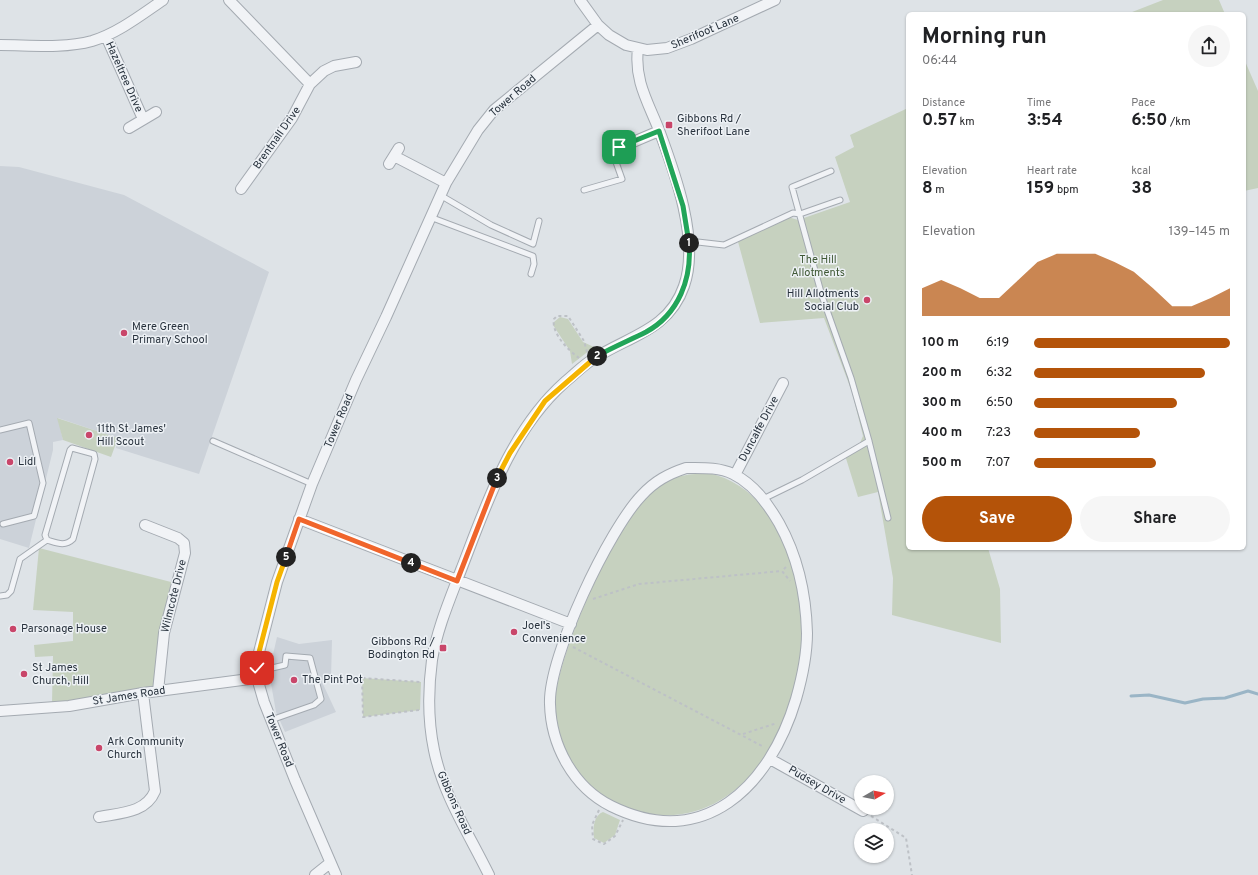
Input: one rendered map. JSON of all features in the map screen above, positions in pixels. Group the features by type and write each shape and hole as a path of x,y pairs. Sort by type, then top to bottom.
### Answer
{"street":[{"path":"0,45 78,43 106,36 163,0"},
{"path":"229,0 310,84"},
{"name":"Sherifoot Lane","path":"580,0 598,25 616,41 638,49 667,48 691,39 775,0"},
{"name":"Tower Road","path":"336,875 271,720 257,673 257,660 277,582 312,484 356,380 446,183 478,130 494,110 598,25"},
{"name":"Hazeltree Drive","path":"106,36 143,119"},
{"name":"Gibbons Road","path":"489,875 461,823 442,780 434,748 429,709 430,683 436,641 457,581 494,488 510,453 545,401 588,362 615,346 647,331 672,309 680,297 688,272 690,256 689,241 683,206 659,131 639,80 636,62 638,49"},
{"name":"Brentnall Drive","path":"241,189 292,118 310,84 324,71 334,66 356,62"},
{"name":"Hazeltree Drive","path":"129,128 156,112"},
{"path":"612,151 659,131"},
{"path":"394,156 446,183"},
{"name":"Duncalfe Drive","path":"735,475 783,383"},
{"path":"686,468 721,470 735,475 747,483 763,499 788,539 795,557 803,590 807,634 804,671 790,719 772,755 758,777 729,803 704,815 682,820 655,821 626,813 603,802 589,792 571,771 558,746 551,723 549,701 552,681 571,624 602,555 625,517 641,496 654,482 670,473 686,468"},
{"path":"299,519 571,624"},
{"name":"Wilmcote Drive","path":"145,525 178,538 184,543 184,553 164,633 158,691"},
{"name":"St James Road","path":"0,711 69,706 257,673"},
{"path":"99,817 131,811 145,805 151,799 155,790 143,694"},
{"name":"Pudsey Drive","path":"772,755 854,805"},
{"path":"315,875 330,863"}],"lane":[{"path":"584,190 622,179 612,151"},
{"path":"831,171 792,187 822,296 840,341 869,441 888,518"},
{"path":"440,196 491,224 533,244 539,221"},
{"path":"689,241 724,245 793,212 800,214 840,200"},
{"path":"430,217 532,256 535,262 531,274"},
{"path":"0,430 29,423 43,484 34,516 3,524"},
{"path":"213,441 312,484"},
{"path":"763,499 802,480 869,441"},
{"path":"72,448 94,454 95,459 73,539 66,544 60,544 47,540 45,535 68,453 72,448"},
{"path":"0,596 7,595 11,591 20,559 47,540"},
{"path":"257,673 285,665 286,656 310,658 321,699 314,705 271,720"}],"path":[{"path":"557,316 568,316 584,341 588,362 570,352 554,329 554,319 557,316"},
{"path":"580,603 638,584 782,571"},
{"path":"565,642 742,734 772,755"},
{"path":"429,709 363,717 362,678 430,683"},
{"path":"742,734 790,719"},
{"path":"603,802 592,825 593,839 604,844 616,836 626,813"},
{"path":"869,815 906,838 912,875"}],"shaded area":[{"name":"Mere Green Primary School","path":"0,166 19,167 124,195 269,272 199,474 116,448 118,438 58,418 63,440 53,442 53,450 29,548 0,539"},
{"path":"277,637 299,644 332,640 331,678 321,680 336,712 285,732 276,712 269,672"}],"green space":[{"path":"1163,0 1219,0 1224,12 1132,12"},
{"path":"1246,64 1258,91 1258,188 1246,191"},
{"name":"The Hill Allotments","path":"906,109 906,550 989,550 1000,589 1001,643 892,615 893,578 878,492 858,497 844,452 860,443 863,436 852,392 824,318 760,323 737,238 788,217 798,220 850,202 835,157 854,147 850,135"},
{"path":"560,317 568,319 583,342 594,347 572,364 570,351 553,325 554,322"},
{"name":"11th St James' Hill Scout","path":"57,418 118,438 111,457 63,440"},
{"path":"708,473 732,482 752,496 769,515 782,537 792,562 802,613 803,637 800,670 791,703 778,735 760,764 737,788 710,805 679,814 644,813 622,807 601,795 583,780 576,771 564,748 558,729 555,715 557,686 565,657 592,589 608,555 626,524 643,500 659,485 671,479"},
{"path":"39,548 171,582 154,688 69,702 52,703 53,656 35,657 34,645 73,641 73,612 33,610"},
{"path":"362,678 421,682 420,710 363,717"},
{"path":"603,812 620,820 615,835 604,843 594,838 595,820 597,816"}],"waterway":[{"path":"1131,696 1149,695 1185,703 1203,699 1225,698 1248,691 1258,694"}],"place":[{"name":"Gibbons Rd / Sherifoot Lane","path":"669,125"},
{"name":"Hill Allotments Social Club","path":"867,300"},
{"name":"Mere Green Primary School","path":"124,333"},
{"name":"11th St James' Hill Scout","path":"89,435"},
{"name":"Lidl","path":"10,462"},
{"name":"Parsonage House","path":"13,629"},
{"name":"Joel's Convenience","path":"514,632"},
{"name":"Gibbons Rd / Bodington Rd","path":"443,648"},
{"name":"St James Church, Hill","path":"24,674"},
{"name":"The Pint Pot","path":"294,680"},
{"name":"Ark Community Church","path":"99,748"}],"route":[{"path":"257,668 257,660 277,582 299,519 457,581 500,473 510,453 528,424 545,401 593,358 647,331 662,320 672,309 680,297 688,272 690,256 689,235 683,206 659,131 619,147"}]}
